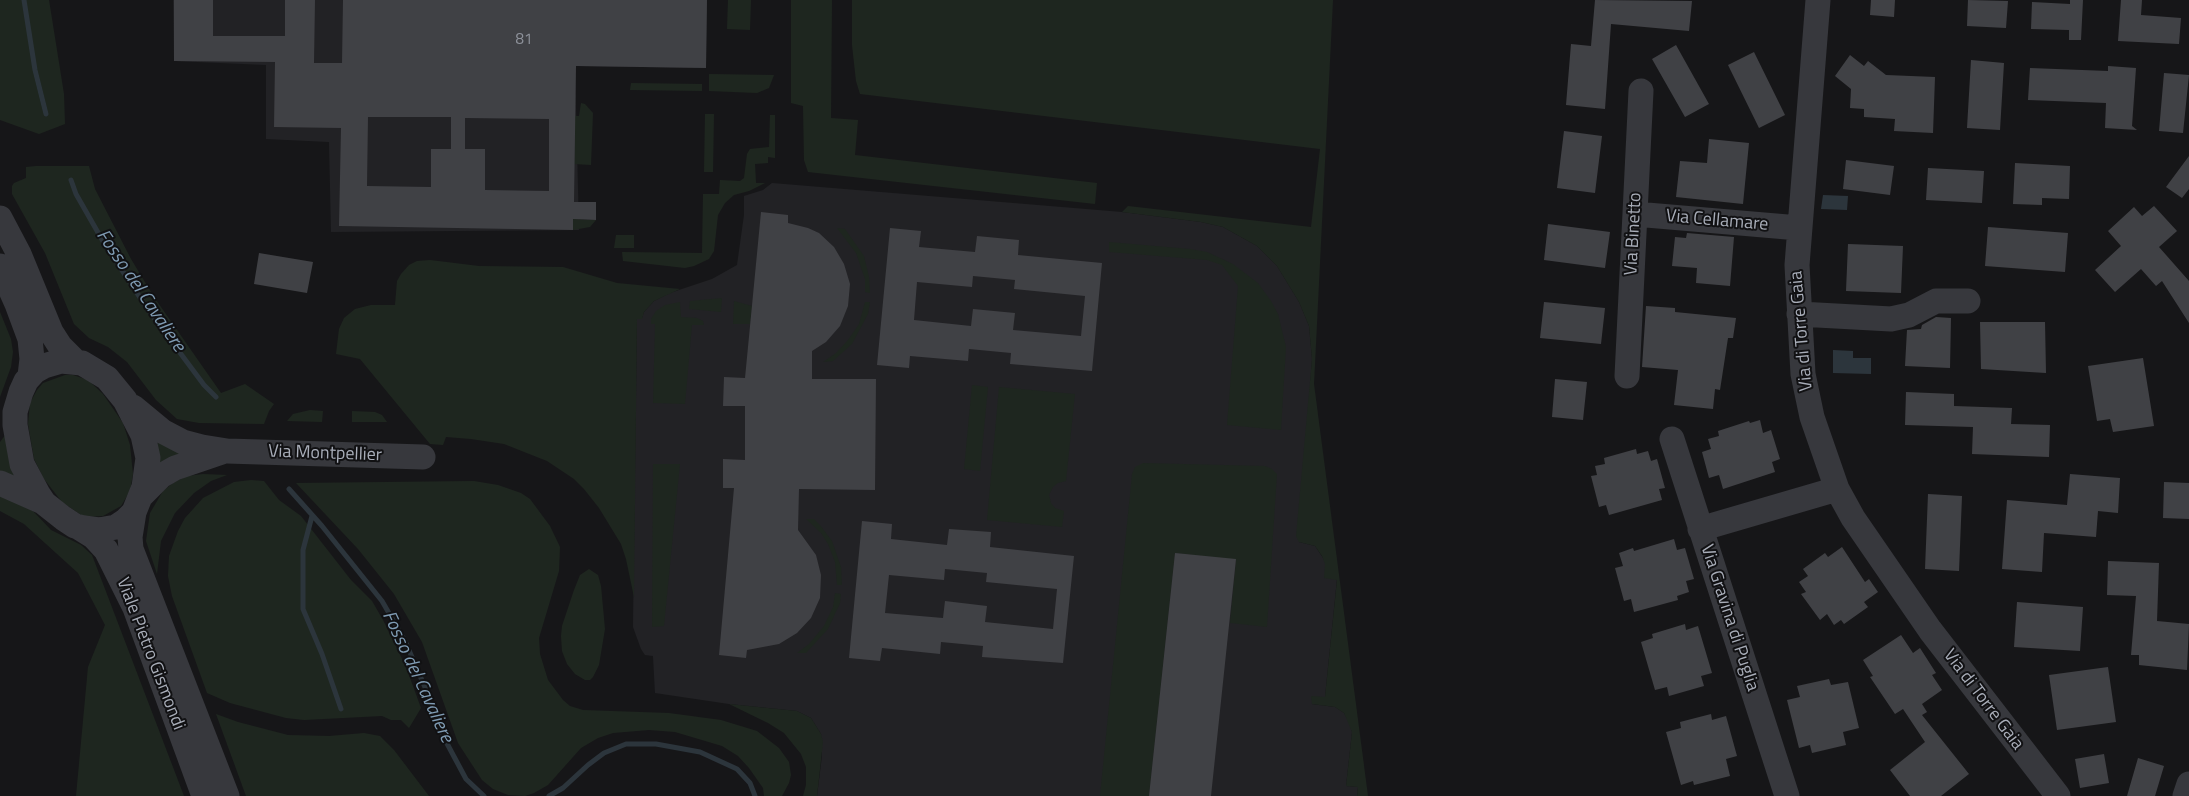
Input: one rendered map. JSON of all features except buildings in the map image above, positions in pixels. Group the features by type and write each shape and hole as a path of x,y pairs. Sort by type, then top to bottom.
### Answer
{"street":[{"name":"Via di Torre Gaia","path":"1818,0 1798,228 1799,314 1803,374 1808,402 1837,489 1867,539 1930,630 2058,796"},
{"name":"Via Binetto","path":"1627,376 1641,91"},
{"name":"Via Cellamare","path":"1635,214 1798,228"},
{"path":"0,218 21,260 51,332 60,346 75,361"},
{"path":"0,266 30,340 32,359 30,376"},
{"path":"1799,314 1891,319 1909,315 1936,301 1968,301"},
{"path":"0,433 15,412 21,392 30,376 39,368 49,364 75,361 89,365 102,373 125,400 141,429 147,448 147,471 138,503 125,521 110,528 99,530 75,526 44,503 0,482"},
{"name":"Via Montpellier","path":"125,400 153,424 172,436 202,448 227,451 423,457"},
{"path":"15,412 16,437 22,464 32,486 44,503"},
{"name":"Via Gravina di Puglia","path":"1672,440 1787,796"},
{"name":"Via Montpellier","path":"138,503 161,476 175,468 227,451"},
{"path":"1700,529 1837,489"},
{"name":"Viale Pietro Gismondi","path":"138,503 130,530 131,549 227,796"},
{"name":"Viale Pietro Gismondi","path":"75,526 94,537 106,550 135,608 204,796"},
{"path":"2185,796 2189,784"}],"shaded area":[{"path":"0,0 49,0 64,94 65,124 39,134 0,120"},
{"path":"173,0 707,0 706,68 575,66 579,230 331,232 329,142 266,139 266,65 174,61"},
{"path":"728,0 751,0 750,30 727,29"},
{"path":"791,0 832,0 831,118 858,120 855,155 1097,183 1095,204 808,172 804,160 803,106 791,103"},
{"path":"852,0 1333,0 1314,384 1368,796 1357,796 1358,787 1346,786 1352,732 1344,713 1335,707 1312,704 1311,696 1325,697 1337,580 1324,578 1325,564 1322,556 1315,546 1299,542 1296,536 1312,359 1309,326 1299,302 1277,266 1257,246 1223,227 1201,222 1122,212 1128,206 1311,227 1320,149 860,94 856,81 852,45"},
{"path":"709,74 774,75 769,88 757,93 709,91"},
{"path":"631,83 702,84 702,91 630,90"},
{"path":"581,103 585,104 593,113 591,165 574,164 575,116 579,116"},
{"path":"705,114 714,114 713,172 704,172"},
{"path":"770,115 775,115 775,158 768,157 768,163 755,164 756,183 765,183 749,191 734,195 725,203 718,215 714,251 709,259 685,268 623,261 622,252 702,253 703,194 719,194 720,180 740,181 744,178 747,154 750,149 769,147"},
{"path":"89,166 95,189 131,259 154,297 221,393 245,384 274,404 264,424 199,423 177,419 156,400 127,362 108,347 89,338 74,324 45,253 12,194 14,183 26,178 26,167"},
{"path":"772,183 1122,212 1201,222 1223,227 1257,246 1277,266 1299,302 1309,326 1312,359 1299,542 1315,546 1337,579 1325,697 1312,704 1335,707 1344,713 1349,722 1352,732 1346,786 1358,787 1357,796 817,796 822,756 821,734 811,718 797,711 729,704 655,693 653,656 645,655 633,627 637,319 642,318 644,312 654,301 670,293 712,279 737,265 744,215 744,196 763,190"},
{"path":"1823,195 1848,196 1847,210 1821,209"},
{"path":"573,219 596,220 590,227 573,230"},
{"path":"837,228 845,229 864,256 869,277 870,293 865,292 865,279 856,253"},
{"path":"616,235 634,235 634,248 614,248"},
{"path":"1109,242 1207,252 1233,264 1258,283 1278,314 1286,347 1281,430 1227,425 1238,286 1222,265 1207,260 1109,252"},
{"path":"430,260 479,266 563,267 617,283 680,289 654,301 644,312 642,319 637,319 634,597 621,544 599,508 574,479 547,461 504,444 446,437 443,445 430,444 360,359 336,354 339,329 344,318 355,309 371,305 395,305 397,281 401,274 409,265 417,261"},
{"path":"722,298 721,312 689,309 690,301"},
{"path":"734,301 752,306 750,324 733,324"},
{"path":"680,302 681,317 697,318 703,321 704,325 692,325 685,404 653,403 655,324 651,324 651,319 656,311 665,305"},
{"path":"865,302 870,302 868,314 852,344 833,361 823,362 836,353 848,340 859,324"},
{"path":"0,312 11,339 13,352 11,367 0,397"},
{"path":"1833,350 1853,351 1853,358 1871,358 1871,374 1833,373"},
{"path":"65,375 73,375 88,380 103,394 123,423 130,445 133,474 130,491 121,506 103,516 84,517 62,502 44,479 34,459 28,424 30,403 43,383"},
{"path":"972,385 988,387 980,471 964,469"},
{"path":"999,387 1075,394 1066,481 1058,483 1053,487 1049,495 1051,503 1055,508 1064,511 1062,527 987,520"},
{"path":"310,410 323,411 322,422 287,421 293,414"},
{"path":"352,411 375,412 382,415 387,422 352,422"},
{"path":"6,434 16,479 0,476 0,442"},
{"path":"157,440 187,449 159,468"},
{"path":"1143,463 1265,466 1277,474 1267,627 1230,623 1236,560 1175,553 1149,796 1100,796 1132,474 1135,467"},
{"path":"653,464 680,464 664,626 652,627"},
{"path":"203,474 227,475 211,481 194,493 175,513 161,541 157,574 146,541 150,513 163,491 173,483 187,476"},
{"path":"264,481 279,500 301,516 351,580 372,601 406,667 421,708 409,728 401,720 391,720 382,716 304,720 286,718 230,703 207,693 172,596 168,576 169,556 185,518 203,498 234,482"},
{"path":"474,481 498,485 521,493 530,499 550,526 560,547 559,571 539,638 540,654 548,680 563,700 570,706 583,710 669,713 721,720 757,731 779,748 789,762 791,775 782,796 764,796 763,788 749,768 738,756 722,746 675,732 649,730 613,733 598,738 581,748 548,785 525,796 508,795 493,789 482,780 458,743 422,642 394,594 358,549 296,483"},
{"path":"0,493 33,511 51,530 81,545 92,555 184,796 76,796 88,667 105,625 78,573 24,524 0,511"},
{"path":"806,519 814,519 832,541 841,567 842,585 837,585 835,562 828,544 821,533"},
{"path":"589,569 598,575 601,586 605,629 599,665 593,677 590,680 585,680 575,674 567,664 562,651 561,636 562,626 580,575"},
{"path":"835,593 841,594 840,603 828,629 806,653 797,653 809,644 824,626 833,607"},
{"path":"729,704 797,711 811,718 821,734 823,742 817,796 803,796 806,785 806,767 801,754 784,733"},
{"path":"216,714 238,722 288,735 329,736 364,733 380,736 394,750 429,796 246,796"}],"waterway":[{"name":"Fosso del Cavaliere","path":"24,0 35,70 46,114"},
{"name":"Fosso del Cavaliere","path":"71,180 76,194 104,243 149,311 204,385 216,397"},
{"name":"Fosso del Cavaliere","path":"289,489 322,526 382,601 405,641 443,736 466,779 484,796"},
{"path":"312,516 303,550 303,609 322,654 341,709"},
{"name":"Fosso del Cavaliere","path":"549,796 563,788 604,753 626,744 656,744 700,752 737,769 750,783 755,796"}]}
